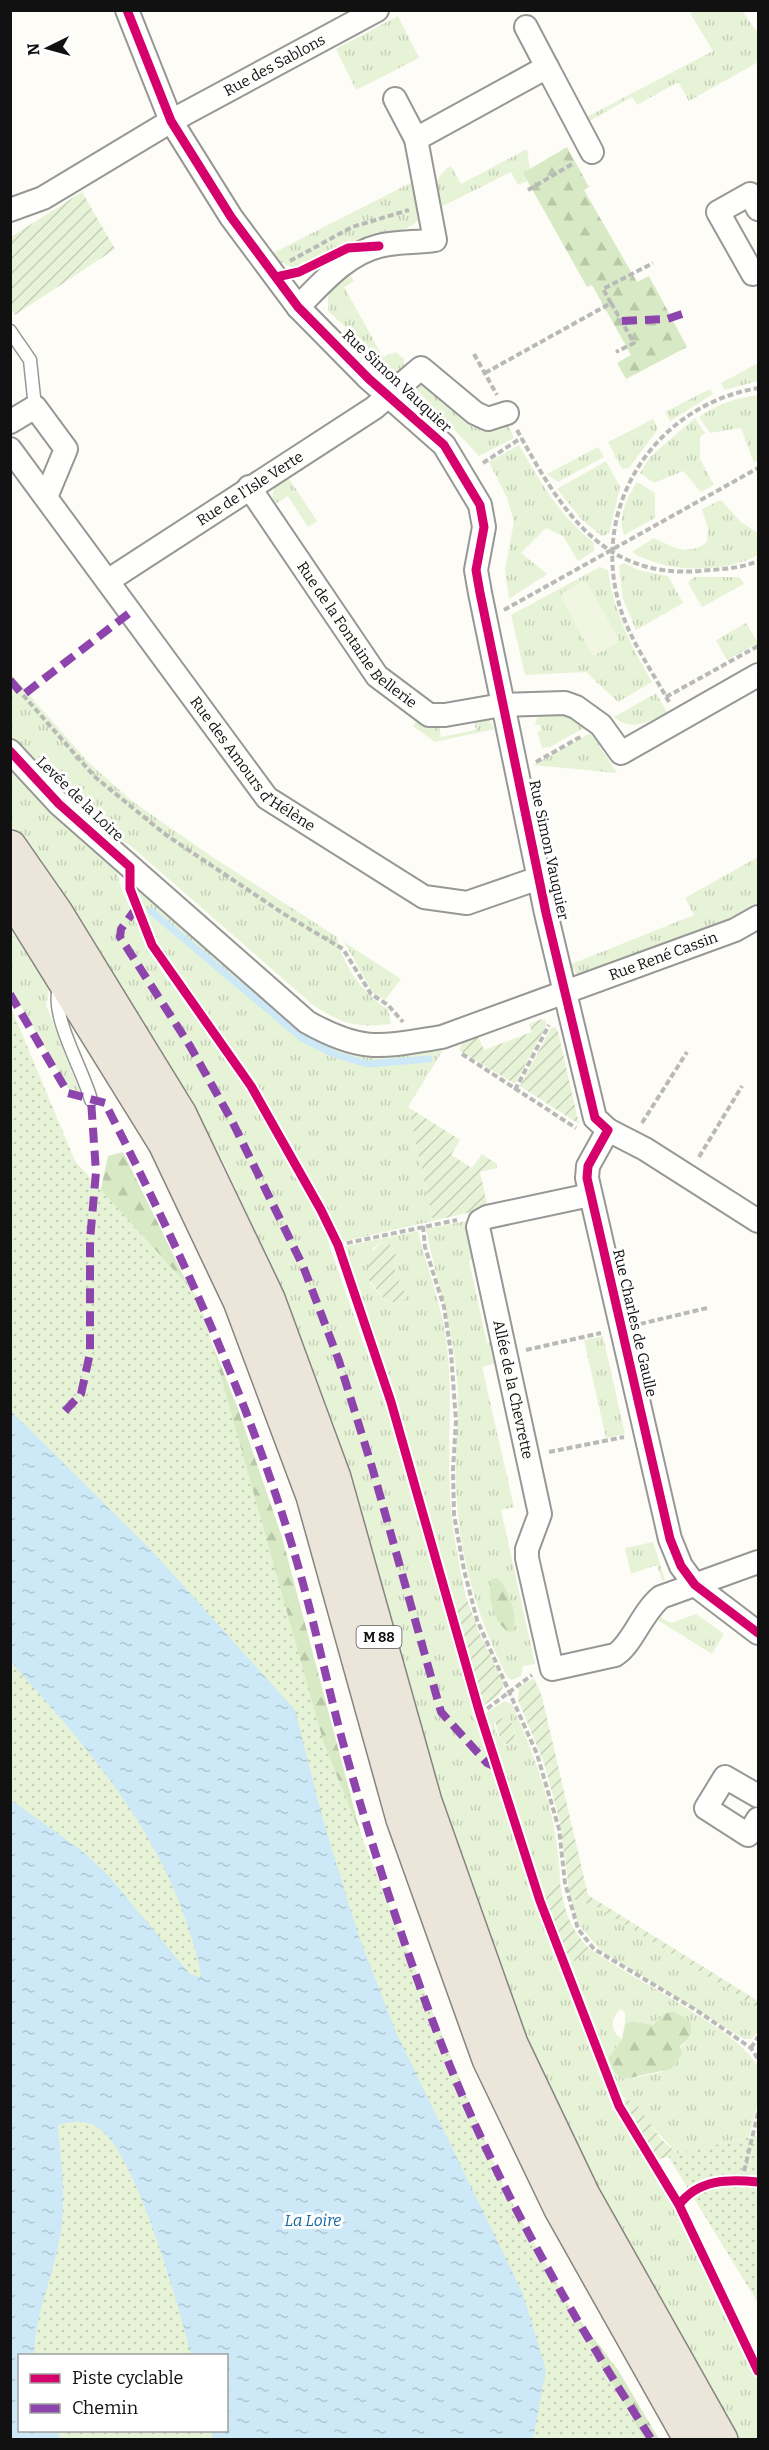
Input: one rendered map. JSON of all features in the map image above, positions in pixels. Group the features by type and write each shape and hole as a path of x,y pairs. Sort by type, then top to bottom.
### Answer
{"highway":[{"name":"M 88","path":"10,847 56,913 180,1115 268,1299 334,1478 425,1802 511,2044 583,2195 721,2439"},
{"name":"M 88","path":"10,893 64,975 165,1143 240,1301 313,1496 403,1819 489,2059 561,2209 691,2439"}],"street":[{"name":"Rue Simon Vauquier","path":"127,10 171,121 231,217 298,307 369,379 444,445 480,505 484,527 477,578 497,622 502,705 538,878 566,993"},
{"name":"Rue des Sablons","path":"10,210 43,198 171,121 377,10"},
{"path":"526,27 548,67 584,157"},
{"path":"416,139 548,67"},
{"path":"298,307 339,268 358,255 379,246 435,240 416,139 395,99"},
{"path":"759,208 750,194 718,212 753,274 759,271"},
{"name":"Rue de l'Isle Verte","path":"109,580 374,408 421,368 475,413 488,419 507,413"},
{"path":"10,422 35,407 66,449 46,496"},
{"name":"Rue des Amours d'Hélène","path":"10,449 109,580 267,798 424,897 467,903 538,878"},
{"name":"Rue de la Fontaine Bellerie","path":"249,487 377,676 429,715 445,715 502,705 565,703 576,707 601,724"},
{"path":"601,724 621,753 759,675"},
{"name":"Levée de la Loire","path":"10,752 58,804 307,1022 356,1045 398,1044 442,1037 566,993"},
{"name":"Rue René Cassin","path":"566,993 735,930 759,917"},
{"path":"566,993 595,1118 604,1136 631,1142 759,1221"},
{"name":"Rue Charles de Gaulle","path":"604,1136 588,1166 587,1179 670,1539 681,1566 695,1585 759,1633"},
{"path":"480,1221 488,1216 590,1195"},
{"name":"Allée de la Chevrette","path":"480,1221 478,1234 540,1514 527,1549 527,1558 552,1669"},
{"path":"552,1669 620,1652 648,1607 661,1597 759,1562"},
{"path":"759,1796 725,1777 706,1808 748,1835 759,1819"}],"lane":[{"path":"10,331 30,360 35,407"},
{"path":"64,975 56,993 59,1013 86,1080 91,1100"}],"path":[{"path":"528,190 584,157"},
{"path":"616,352 634,343 603,289 653,263"},
{"path":"485,373 611,303"},
{"path":"474,354 550,489 578,524 611,552 642,566 677,573 743,568 759,561"},
{"path":"679,720 626,624 618,599 611,552 616,516 628,482 646,456 685,417 728,396 759,388"},
{"path":"487,472 482,462 521,438"},
{"path":"497,622 505,610 759,468"},
{"path":"497,622 505,610 503,598"},
{"path":"666,697 759,646"},
{"path":"23,695 95,777 166,835 284,914 343,949 371,994 388,1005 406,1025"},
{"path":"517,773 601,724"},
{"path":"514,1090 566,993"},
{"path":"442,1037 514,1090 604,1136"},
{"path":"631,1142 687,1052"},
{"path":"687,1175 742,1086"},
{"path":"341,1256 336,1241 471,1217 480,1221"},
{"path":"528,1457 645,1432"},
{"path":"480,1714 533,1674 552,1669"},
{"path":"477,1703 483,1725"},
{"path":"751,2048 759,2037"},
{"path":"742,2181 759,2113"},
{"path":"679,2205 686,2194 699,2186 742,2181 759,2182"},
{"path":"673,2195 684,2214"}],"green space":[{"path":"694,11 742,11 758,33 758,62 689,101 678,82 637,105 632,97 584,124 581,120 713,51 690,13"},
{"path":"398,16 419,58 356,90 336,49"},
{"path":"567,147 589,187 584,190 637,282 649,276 687,347 626,379 617,363 631,355 592,285 587,287 523,173"},
{"path":"527,149 530,169 523,173 527,181 518,185 511,172 437,209 436,184 445,170 451,166 461,184"},
{"path":"416,180 420,218 408,227 355,241 296,269 280,262 273,253"},
{"path":"82,192 115,249 15,315 11,308 11,237"},
{"path":"348,272 354,281 344,287 383,357 396,352 404,359 404,367 395,373 329,312 328,299 331,289"},
{"path":"758,363 758,381 725,390 721,383"},
{"path":"419,384 426,384 462,418 472,424 495,427 508,424 514,438 479,456 417,390"},
{"path":"710,389 713,394 670,421 665,412"},
{"path":"758,395 758,460 754,463 741,428 710,433 699,417 727,402"},
{"path":"695,418 705,433 700,437 700,459 714,485 701,492 683,471 654,483 640,473 650,457"},
{"path":"653,419 658,429 629,468 622,469 608,442"},
{"path":"519,445 560,509 594,543 594,551 578,561 563,536 546,528 521,553 547,574 509,599 505,570 514,521 507,498 489,462"},
{"path":"598,447 604,457 558,482 547,474"},
{"path":"606,461 620,487 609,534 602,536 582,520 557,489"},
{"path":"288,477 317,521 308,527 288,496 275,504 273,499 273,491 277,485"},
{"path":"637,482 655,493 655,518 624,535 622,514"},
{"path":"721,500 741,522 758,533 758,555 728,566 694,568 661,564 632,552 654,538 680,549 700,547 707,542 708,529 702,509"},
{"path":"624,563 638,570 668,576 683,603 636,630 623,599 619,566"},
{"path":"600,567 608,570 614,600 624,628 652,682 618,702 586,672 525,675 511,615"},
{"path":"694,577 739,577 744,584 702,607 688,583"},
{"path":"582,581 586,582 619,639 617,643 595,655 592,655 561,597 562,593"},
{"path":"746,623 758,643 727,660 716,640"},
{"path":"10,673 89,763 132,801 208,854 337,937 344,958 355,978 371,996 388,1009 391,1024 350,1023 332,1017 313,1005 131,846 102,830 11,739"},
{"path":"656,693 667,712 647,722 634,725 621,722 614,717"},
{"path":"562,711 589,725 550,747 542,748 537,732 541,730 540,725 535,725 538,714"},
{"path":"473,715 487,717 495,729 435,742 413,726 419,717 438,722 441,737 476,730"},
{"path":"591,733 617,773 533,765"},
{"path":"10,765 115,864 121,888 161,970 252,1097 295,1171 325,1233 396,1436 480,1732 536,1900 612,2098 667,2190 696,2245 758,2380 758,2439 735,2439 620,2239 536,2070 468,1886 428,1755 356,1495 331,1417 284,1293 223,1161 169,1063 90,937 11,825"},
{"path":"758,857 758,903 725,921 583,974 577,974 569,965 694,915 685,898"},
{"path":"135,885 302,1025 435,1045 443,1050 408,1107 433,1221 340,1242 284,1133 162,953"},
{"path":"10,925 50,982 46,1005 80,1092 69,1090 11,989"},
{"path":"344,942 401,979 385,1000 373,993"},
{"name":"La Loire","path":"10,1005 75,1161 199,1298 324,1744 505,2190 644,2439 11,2439"},
{"path":"542,1019 546,1021 546,1026 515,1084 459,1050 464,1040 478,1036 484,1050 532,1032 529,1024"},
{"path":"555,1027 579,1124 520,1086 551,1028"},
{"path":"408,1107 460,1140 451,1155 472,1168 482,1154 497,1164 497,1168 480,1172 488,1208 433,1221"},
{"path":"123,1152 191,1291 237,1406 282,1537 367,1857 409,1989 545,2275 618,2370 659,2439 533,2439 100,1193 108,1156"},
{"path":"471,1220 476,1259 469,1261 487,1343 494,1342 498,1363 482,1367 514,1507 501,1510 535,1664 523,1666 521,1676 512,1680 507,1677 486,1630 464,1557 457,1506 458,1393 455,1361 426,1229"},
{"path":"418,1231 442,1317 449,1365 451,1506 466,1597 452,1602 399,1412 342,1247","holes":["381,1242 387,1242 396,1251 395,1273 407,1296 400,1303 386,1301 370,1283 373,1248"]},
{"path":"381,1242 387,1242 396,1251 395,1273 407,1296 400,1303 386,1301 368,1279 368,1256"},
{"path":"603,1336 625,1434 606,1438 584,1340"},
{"path":"653,1542 665,1579 662,1581 657,1565 631,1574 625,1548"},
{"path":"497,1578 505,1588 513,1610 515,1624 511,1632 500,1624 493,1610 490,1585 491,1579"},
{"path":"466,1597 479,1632 504,1684 499,1695 483,1706 481,1706 452,1602"},
{"path":"696,1614 724,1634 712,1654 653,1617 656,1615 671,1623"},
{"path":"534,1678 542,1697 588,1895 758,2001 758,2008 597,1907 570,1898 560,1822 544,1763 518,1700 519,1687"},
{"path":"504,1701 512,1704 538,1769 551,1813 559,1859 560,1883 541,1889 484,1714","holes":["510,1719 516,1737 514,1743 505,1745 497,1735 494,1723"]},
{"path":"508,1716 516,1741 510,1745 501,1742 495,1721"},
{"path":"560,1883 569,1919 577,1934 590,1949 575,1961 565,1959 541,1889"},
{"path":"570,1898 597,1907 758,2008 757,2033 751,2039 744,2039 600,1950 579,1925"},
{"path":"590,1949 710,2023 733,2039 750,2055 758,2069 760,2086 749,2137 678,2154 624,2097 620,2098 565,1959 575,1961","holes":["621,2009 625,2013 625,2024 632,2021 653,2025 664,2014 686,2041 662,2072 638,2077 608,2058 622,2039 615,2032 613,2020"]},
{"path":"673,2011 690,2021 691,2032 680,2046 682,2054 671,2069 624,2079 615,2073 608,2058 622,2039 625,2024 632,2021 653,2025 664,2014"},
{"path":"620,2098 635,2102 661,2139 678,2154 659,2159 624,2109"},
{"path":"758,2135 758,2303 668,2156"}],"water":[{"name":"La Loire","path":"11,1411 152,1551 295,1710 323,1820 359,1937 396,2032 523,2294 546,2370 533,2439 213,2439 211,2432 228,2432 228,2354 191,2354 167,2270 143,2202 129,2171 115,2147 101,2130 91,2124 80,2122 58,2125 63,2191 61,2230 41,2308 34,2354 18,2354 18,2432 58,2432 61,2439 11,2439 11,1800 81,1850 108,1875 189,1973 201,1978 195,1948 175,1892 158,1855 137,1820 90,1754 11,1662"}],"waterway":[{"path":"151,911 302,1038 334,1054 367,1064 429,1059"}],"marked path":[{"path":"622,321 667,319 682,314"},
{"path":"10,680 23,695 132,611"},
{"path":"137,907 121,929 120,937 190,1046 232,1121 303,1266 339,1361 372,1467 441,1712 487,1763 494,1766"},
{"path":"10,994 68,1093 105,1103 210,1323 255,1436 294,1552 366,1824 391,1904 448,2061 515,2208 567,2302 652,2440"},
{"path":"65,1411 81,1394 90,1353 90,1240 96,1172 91,1100"}],"cycle path":[{"path":"127,10 171,121 231,217 298,307 369,379 444,445 480,505 484,527 476,570 480,593 546,913 595,1118 608,1130 588,1166 587,1178 670,1539 681,1566 695,1585 758,1633"},
{"path":"276,277 299,272 348,248 379,246"},
{"path":"10,751 59,804 130,867 130,889 152,945 251,1086 321,1210 338,1245 391,1402 480,1714 540,1901 619,2106 679,2205 758,2371"},
{"path":"679,2205 695,2190 715,2183 758,2182"}]}
